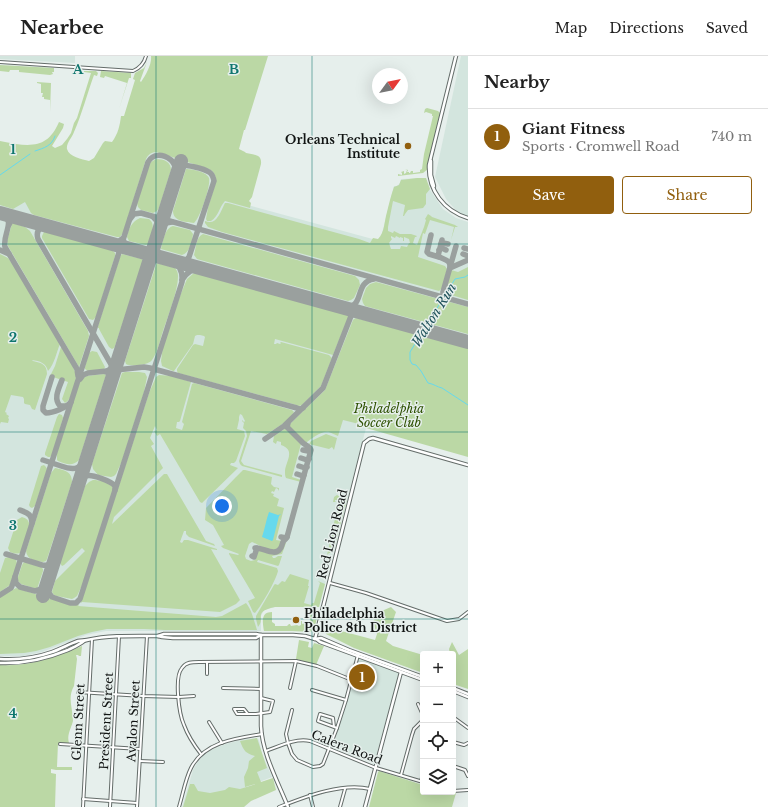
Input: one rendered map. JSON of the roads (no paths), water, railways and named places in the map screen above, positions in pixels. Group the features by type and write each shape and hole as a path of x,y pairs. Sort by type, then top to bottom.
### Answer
{"street":[{"path":"0,62 133,71 139,69 146,56"},
{"path":"456,56 429,166 431,184 436,194 449,210 468,218"},
{"name":"Red Lion Road","path":"315,638 330,584 363,446 367,441 372,438 468,465"},
{"path":"330,584 366,593 447,621 459,619 468,612"},
{"path":"0,663 17,663 38,660 58,654 85,641 102,637 158,636 164,634 293,635 321,638 358,655 420,679"},
{"path":"261,635 260,661 262,734 266,751 287,806"},
{"name":"President Street","path":"110,807 119,636"},
{"name":"Avalon Street","path":"137,807 146,636"},
{"name":"Glenn Street","path":"83,807 92,639"},
{"path":"0,659 13,660 37,656 79,641 85,641"},
{"path":"292,710 286,734 292,754 295,759 313,767 320,766 323,764 337,728 358,655"},
{"path":"290,688 296,661"},
{"path":"201,754 191,741 180,713 179,674 183,666 187,663 296,661 317,666 352,680"},
{"path":"207,662 207,674"},
{"path":"402,671 420,676"},
{"path":"365,807 402,671"},
{"path":"223,688 261,689"},
{"path":"456,689 468,694"},
{"path":"312,690 346,700"},
{"path":"78,692 143,696 194,696"},
{"path":"456,692 468,697"},
{"path":"248,714 244,709 234,709 237,714 248,714 270,712 273,701 261,698"},
{"path":"418,704 420,708"},
{"path":"334,727 333,718 320,714 318,721 334,727 337,728"},
{"path":"456,719 468,727"},
{"path":"209,722 222,743"},
{"path":"401,776 414,729 420,723"},
{"path":"179,807 191,768 201,754 222,743 262,734"},
{"name":"Calera Road","path":"266,751 295,740 305,740 376,768 420,781"},
{"path":"456,743 464,745 468,743"},
{"path":"60,744 140,748"},
{"path":"140,761 163,762"},
{"path":"456,767 465,770 468,776"},
{"path":"279,807 287,806 310,795 328,791 359,787 370,790"},
{"path":"340,807 344,789"},
{"path":"456,790 468,790"},
{"path":"310,795 313,807"},
{"path":"83,799 137,803"}],"water":[{"path":"269,512 278,515 281,514 279,516 272,541 262,537"}],"waterway":[{"path":"35,151 50,144 55,136"},
{"path":"0,175 30,154"},
{"name":"Walton Run","path":"468,275 455,279 410,352 410,360 412,364 416,365 428,383 442,388 468,405"}],"place":[{"name":"Orleans Technical Institute","path":"408,146"},
{"name":"Philadelphia Police 8th District","path":"296,620"},
{"name":"Giant Fitness","path":"362,677"}],"park label":[{"name":"Philadelphia Soccer Club","path":"389,415"}]}
